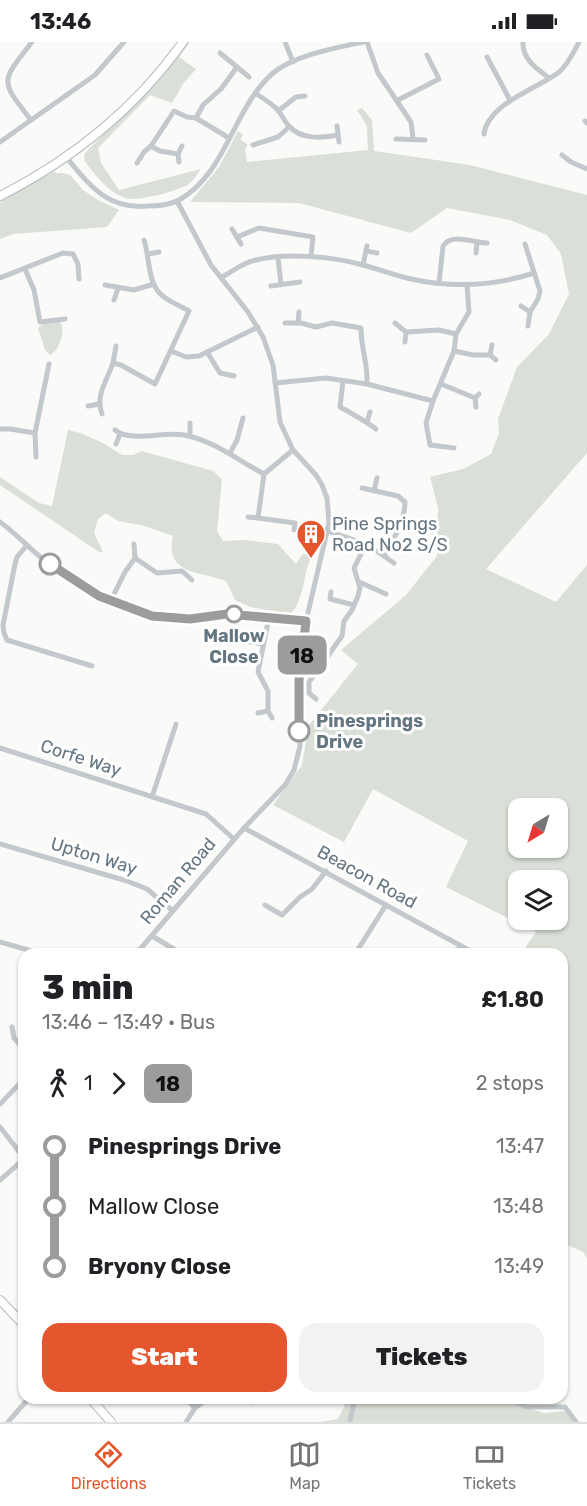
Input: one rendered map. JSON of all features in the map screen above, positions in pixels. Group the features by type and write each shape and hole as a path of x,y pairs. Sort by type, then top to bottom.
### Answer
{"street":[{"path":"31,120 8,98 2,88 3,79 33,42"},
{"path":"0,142 95,75 124,42"},
{"path":"0,196 67,158 89,142 147,87 183,42"},
{"path":"285,42 293,62"},
{"path":"67,158 89,185 113,201 127,207 177,201 190,193 213,167 255,93 274,73 293,62 363,42"},
{"path":"368,42 378,73 411,122 413,138"},
{"path":"523,42 525,54 530,62 549,78"},
{"path":"484,134 490,117 510,100 560,71 579,42"},
{"path":"220,53 249,76"},
{"path":"427,55 439,79"},
{"path":"487,57 510,100"},
{"path":"196,118 203,105 221,89 237,67"},
{"path":"398,100 447,76"},
{"path":"295,88 296,96"},
{"path":"255,93 278,111 289,127 308,137 323,138 338,135"},
{"path":"278,111 296,96 305,96"},
{"path":"167,107 187,117 196,118 229,138"},
{"path":"137,163 174,111"},
{"path":"478,124 485,126"},
{"path":"337,126 339,142"},
{"path":"253,145 278,137 289,127"},
{"path":"261,135 262,143"},
{"path":"396,139 425,140"},
{"path":"151,146 160,151 178,154"},
{"path":"178,162 178,154 182,146"},
{"path":"562,155 587,169"},
{"path":"177,201 220,278 258,327 268,347 273,365 280,422 293,450 322,485 329,512 328,531 306,621 299,680 300,746 296,765 285,785 244,828"},
{"path":"237,237 260,228 321,238"},
{"path":"232,229 241,244"},
{"path":"311,256 313,237"},
{"path":"439,283 443,246 446,241 452,238 487,243"},
{"path":"144,240 154,284 162,296 191,309 151,393"},
{"path":"476,253 477,243"},
{"path":"525,244 532,260 540,291 530,312 528,326"},
{"path":"363,265 367,248 377,253"},
{"path":"148,254 159,252"},
{"path":"0,278 63,253 73,254 78,264 80,279"},
{"path":"220,278 248,262 311,256 363,265 387,274 439,283 467,285 518,278 534,273"},
{"path":"278,258 281,284"},
{"path":"25,269 34,290 40,322 65,319"},
{"path":"271,286 300,282"},
{"path":"105,285 134,290 154,284"},
{"path":"454,448 428,447 426,423 433,400 454,351 456,334 469,312 467,285"},
{"path":"114,300 118,288"},
{"path":"521,306 530,312"},
{"path":"298,323 299,312"},
{"path":"285,323 316,327 333,323 363,326 362,348 367,361 367,384"},
{"path":"395,323 406,332 439,330 456,334"},
{"path":"171,351 186,357 199,356 258,327"},
{"path":"405,342 406,332"},
{"path":"490,355 492,345"},
{"path":"102,414 99,395 113,363 116,346"},
{"path":"454,351 473,355 490,355 496,360"},
{"path":"207,352 222,374"},
{"path":"113,363 155,384"},
{"path":"36,457 35,434 49,364"},
{"path":"222,374 234,375"},
{"path":"217,381 222,374"},
{"path":"275,383 326,378 367,384 433,400"},
{"path":"340,407 343,381"},
{"path":"441,384 477,396 476,407"},
{"path":"88,406 99,404"},
{"path":"332,408 340,407 376,429"},
{"path":"367,422 370,412"},
{"path":"230,453 237,440 243,418"},
{"path":"190,423 190,436"},
{"path":"0,429 35,434"},
{"path":"116,444 117,432 127,436 168,434 190,436 213,443 264,474"},
{"path":"258,518 264,474 293,450"},
{"path":"374,490 377,478"},
{"path":"363,488 399,496 405,502 405,510 393,541 384,556"},
{"path":"248,518 295,523"},
{"path":"0,522 61,572 110,602 140,613 166,619 190,619 227,614 306,621"},
{"path":"328,531 366,544 394,563"},
{"path":"110,602 135,558 134,544"},
{"path":"316,699 309,693 309,682 342,636 345,619 359,591 359,582 353,570 366,544"},
{"path":"27,545 17,557 13,574 3,625 7,640 92,666"},
{"path":"135,558 157,573 182,571 192,580"},
{"path":"359,582 386,594"},
{"path":"331,592 330,599 354,605"},
{"path":"269,617 258,672 268,691 268,711 272,718"},
{"path":"244,641 263,644"},
{"path":"320,648 329,655"},
{"path":"258,713 268,711"},
{"path":"152,797 176,724"},
{"name":"Corfe Way","path":"0,748 206,814 234,838"},
{"name":"Roman Road","path":"141,948 244,828"},
{"name":"Beacon Road","path":"244,828 465,948"},
{"name":"Upton Way","path":"0,844 127,881 147,889 172,911"},
{"path":"266,905 282,915 300,897 312,889 326,871"},
{"path":"358,948 386,905"},
{"path":"152,936 172,948"},
{"path":"0,942 21,948"},
{"path":"12,1027 14,1038 18,1042"},
{"path":"0,1104 18,1085"},
{"path":"0,1127 18,1151"},
{"path":"0,1180 18,1164"},
{"path":"0,1299 18,1315"},
{"path":"8,1422 24,1404"},
{"path":"95,1404 111,1422"},
{"path":"191,1404 195,1408"},
{"path":"186,1422 195,1408 201,1404"},
{"path":"351,1422 354,1404"},
{"path":"521,1404 528,1407 565,1407 576,1422"}],"shaded area":[{"path":"187,42 190,42 179,57 196,69 183,84 172,103 150,95 98,148 101,163 119,190 201,169 189,184 176,190 148,197 125,198 113,192 97,177 84,160 85,153 163,74"},
{"path":"362,108 372,120 374,151 470,165 587,195 587,453 486,569 556,602 587,565 587,1259 583,1252 568,1245 568,948 525,948 536,932 532,930 568,930 568,870 508,870 508,918 446,887 468,841 373,789 344,842 273,805 302,765 309,725 358,664 341,650 406,595 437,556 438,508 430,477 463,469 491,454 499,433 498,419 517,367 549,334 569,294 561,254 547,235 510,220 447,208 411,233 299,203 190,202 219,167 238,131 243,135 240,139 248,145 245,149 247,162 368,150 367,126 357,110"},
{"path":"55,171 70,175 83,190 119,210 107,227 13,234 0,239 0,202"},
{"path":"56,321 61,323 62,336 56,349 50,355 45,350 38,328 43,324"},
{"path":"68,430 103,443 122,455 133,455 142,451 213,471 222,479 217,531 223,541 243,540 278,544 296,564 302,555 308,554 311,557 301,594 291,614 250,607 235,600 226,581 196,573 179,565 172,549 173,536 145,526 118,521 106,513 98,519 94,533 103,552 99,552 0,485 0,477 39,503 52,506"},
{"path":"345,1404 516,1404 544,1413 564,1411 580,1422 321,1422 338,1419"}],"bus line":[{"name":"18","path":"50,564 110,602 152,616 166,619 190,619 227,614 306,621 299,680 299,731"}],"place":[{"name":"Pine Springs Road No2 S/S","path":"311,560"},
{"name":"Mallow Close","path":"234,614"},
{"name":"Pinesprings Drive","path":"299,731"}]}
